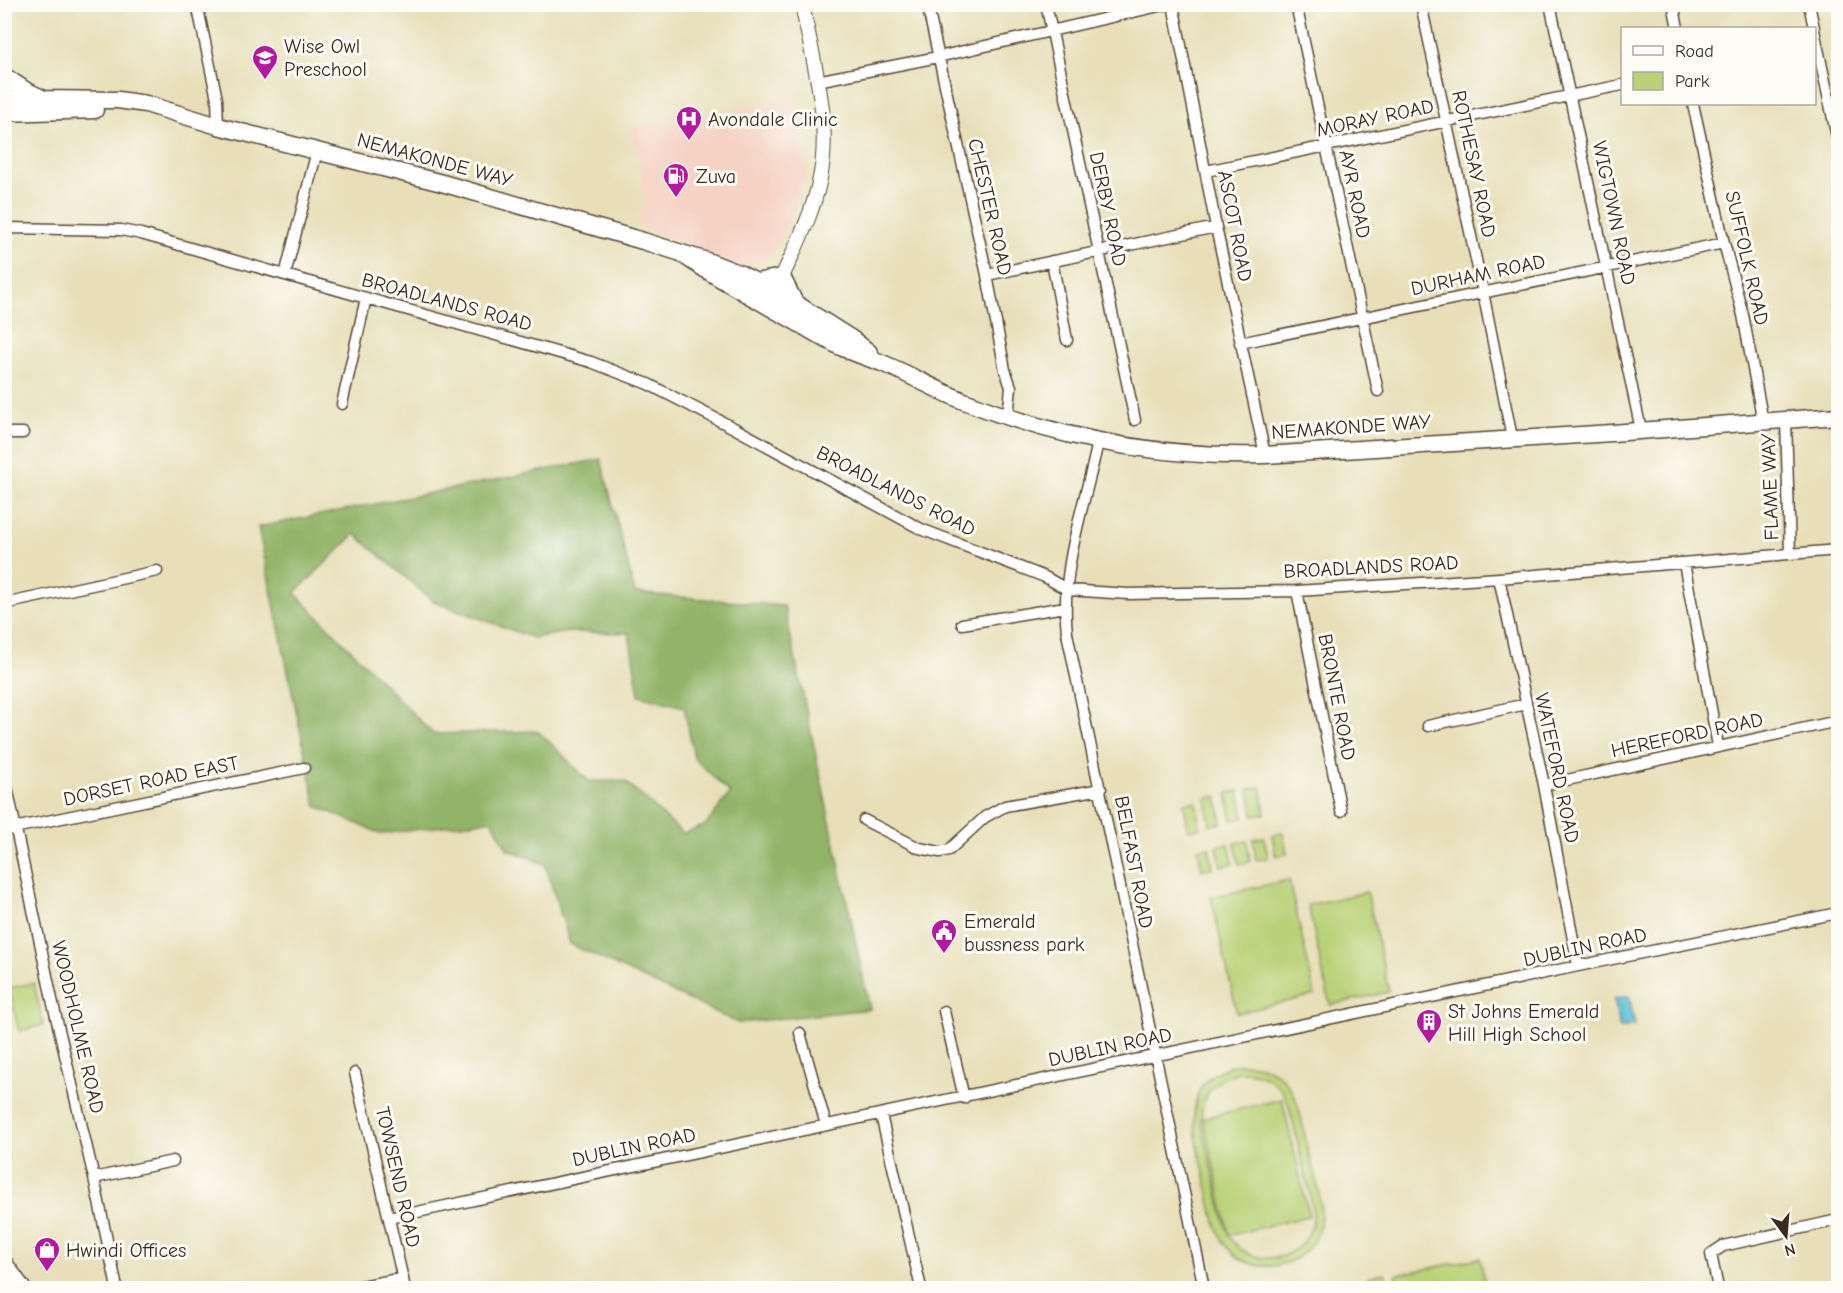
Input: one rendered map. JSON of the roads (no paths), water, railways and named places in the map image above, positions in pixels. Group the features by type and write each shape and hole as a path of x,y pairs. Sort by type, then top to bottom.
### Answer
{"highway":[{"path":"4,76 43,99"},
{"name":"NEMAKONDE WAY","path":"4,100 118,100 146,104 218,126 442,183 643,241 710,262 756,282 795,303 852,339 882,363"},
{"name":"NEMAKONDE WAY","path":"4,113 112,110 174,113"},
{"name":"NEMAKONDE WAY","path":"683,255 706,271 775,292 840,346 963,400 1008,417 1098,442 1195,455 1265,455 1839,416"},
{"path":"4,1263 20,1288"}],"main road":[{"path":"775,292 808,218 819,183 824,140 817,81 802,4"}],"street":[{"path":"197,4 217,99 218,126"},
{"name":"CHESTER ROAD","path":"927,4 987,275 1005,370 1011,387 1008,417"},
{"name":"DERBY ROAD","path":"1046,4 1135,420"},
{"path":"817,81 1053,32 1168,4"},
{"name":"ASCOT ROAD","path":"1173,4 1216,227 1265,455"},
{"name":"AYR ROAD","path":"1296,4 1378,391"},
{"name":"ROTHESAY ROAD","path":"1421,4 1512,438"},
{"name":"WIGTOWN ROAD","path":"1550,4 1641,430"},
{"path":"1673,4 1678,27"},
{"path":"1809,5 1814,27"},
{"path":"1816,37 1839,142"},
{"name":"MORAY ROAD","path":"1206,171 1621,85"},
{"name":"SUFFOLK ROAD","path":"1693,105 1724,243 1743,315 1763,422"},
{"path":"285,275 317,151"},
{"path":"987,275 1216,227"},
{"name":"BROADLANDS ROAD","path":"4,228 131,232 591,362 648,384 743,432 921,529 1045,577 1068,590 1128,594 1297,591 1499,578 1839,550"},
{"name":"DURHAM ROAD","path":"1240,343 1724,243"},
{"path":"1052,261 1067,340"},
{"path":"342,404 366,298"},
{"name":"FLAME WAY","path":"1786,420 1790,553"},
{"path":"4,433 23,433"},
{"name":"BELFAST ROAD","path":"1098,442 1070,567 1065,607 1067,633 1204,1288"},
{"path":"1684,563 1719,746"},
{"path":"4,604 157,571"},
{"name":"WATEFORD ROAD","path":"1499,578 1544,785 1578,966"},
{"name":"BRONTE ROAD","path":"1297,591 1341,811"},
{"path":"962,624 1065,607"},
{"path":"1428,726 1526,704"},
{"name":"HEREFORD ROAD","path":"1544,785 1839,721"},
{"name":"DORSET ROAD EAST","path":"4,830 304,768"},
{"name":"WOODHOLME ROAD","path":"4,773 52,1004 94,1178 117,1288"},
{"path":"864,820 919,848 940,852 949,850 986,817 1005,806 1101,789"},
{"name":"DUBLIN ROAD","path":"389,1218 964,1098 1578,966 1839,913"},
{"path":"944,1011 964,1098"},
{"path":"800,1033 826,1125"},
{"name":"TOWSEND ROAD","path":"355,1073 404,1283"},
{"path":"881,1115 921,1288"},
{"path":"94,1178 173,1161"},
{"path":"1718,1288 1712,1254 1723,1246 1839,1220"},
{"path":"351,1288 404,1283"}],"water":[{"path":"1629,996 1635,1025 1620,1028 1614,999"}],"place":[{"name":"Wise Owl Preschool","path":"265,81"},
{"name":"Avondale Clinic","path":"689,142"},
{"name":"Zuva","path":"676,199"},
{"name":"Emerald bussness park","path":"944,955"},
{"name":"St Johns Emerald Hill High School","path":"1429,1045"},
{"name":"Hwindi Offices","path":"47,1273"}]}
